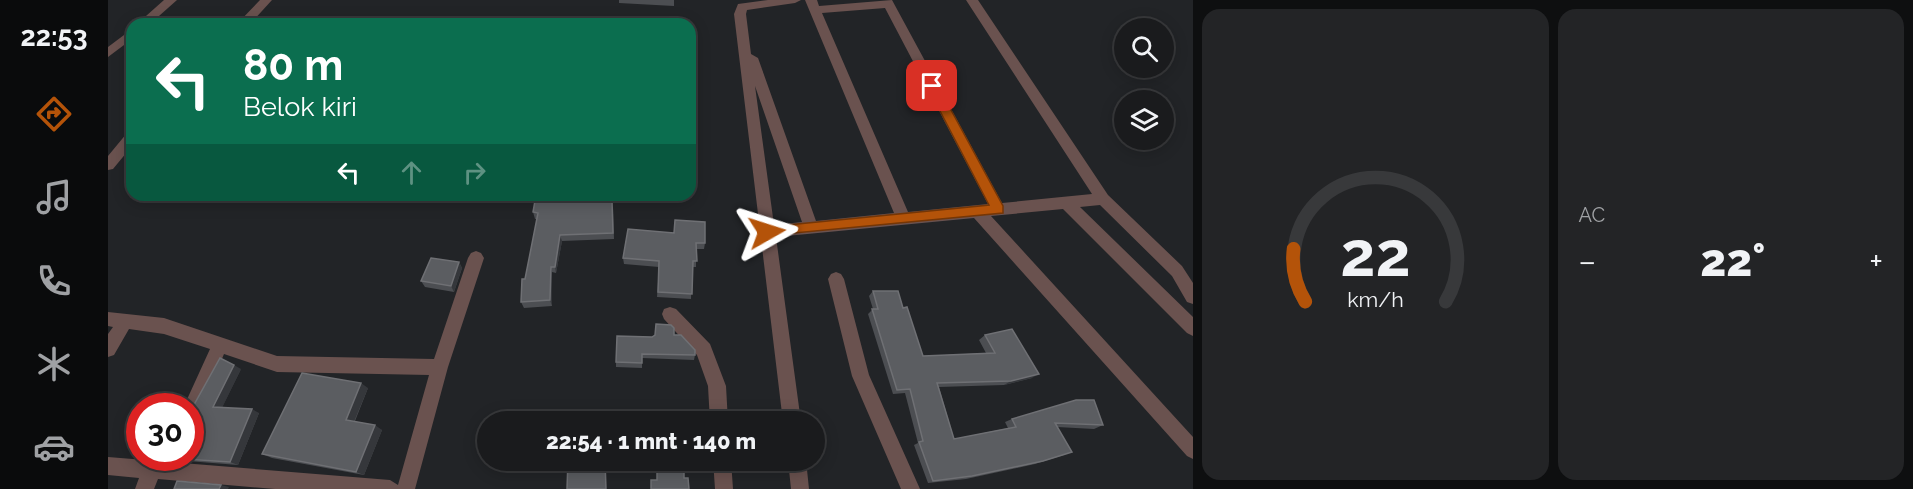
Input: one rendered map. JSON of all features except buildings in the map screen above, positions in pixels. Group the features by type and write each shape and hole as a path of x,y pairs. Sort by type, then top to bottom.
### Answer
{"street":[{"path":"149,18 171,0"},
{"path":"249,18 266,0"},
{"path":"791,411 740,14 742,7 795,0"},
{"path":"972,0 1103,199 1177,271 1193,297"},
{"path":"904,219 813,5 887,2 998,210"},
{"path":"742,29 811,228"},
{"path":"108,53 126,38"},
{"path":"108,165 112,151 126,141"},
{"path":"767,232 1103,199"},
{"path":"1066,203 1193,328"},
{"path":"978,212 1193,450"},
{"path":"406,489 440,367 476,258"},
{"path":"1177,271 1193,278"},
{"path":"836,279 861,376 910,489"},
{"path":"670,314 704,350 717,386 718,411"},
{"path":"108,349 117,319 164,326 277,364 440,367"},
{"path":"199,393 220,345"},
{"path":"108,466 126,466"},
{"path":"144,489 159,471"},
{"path":"193,471 271,484 390,489"},
{"path":"723,471 724,489"},
{"path":"798,471 800,489"}],"route":[{"path":"767,232 998,210 932,86"}]}
